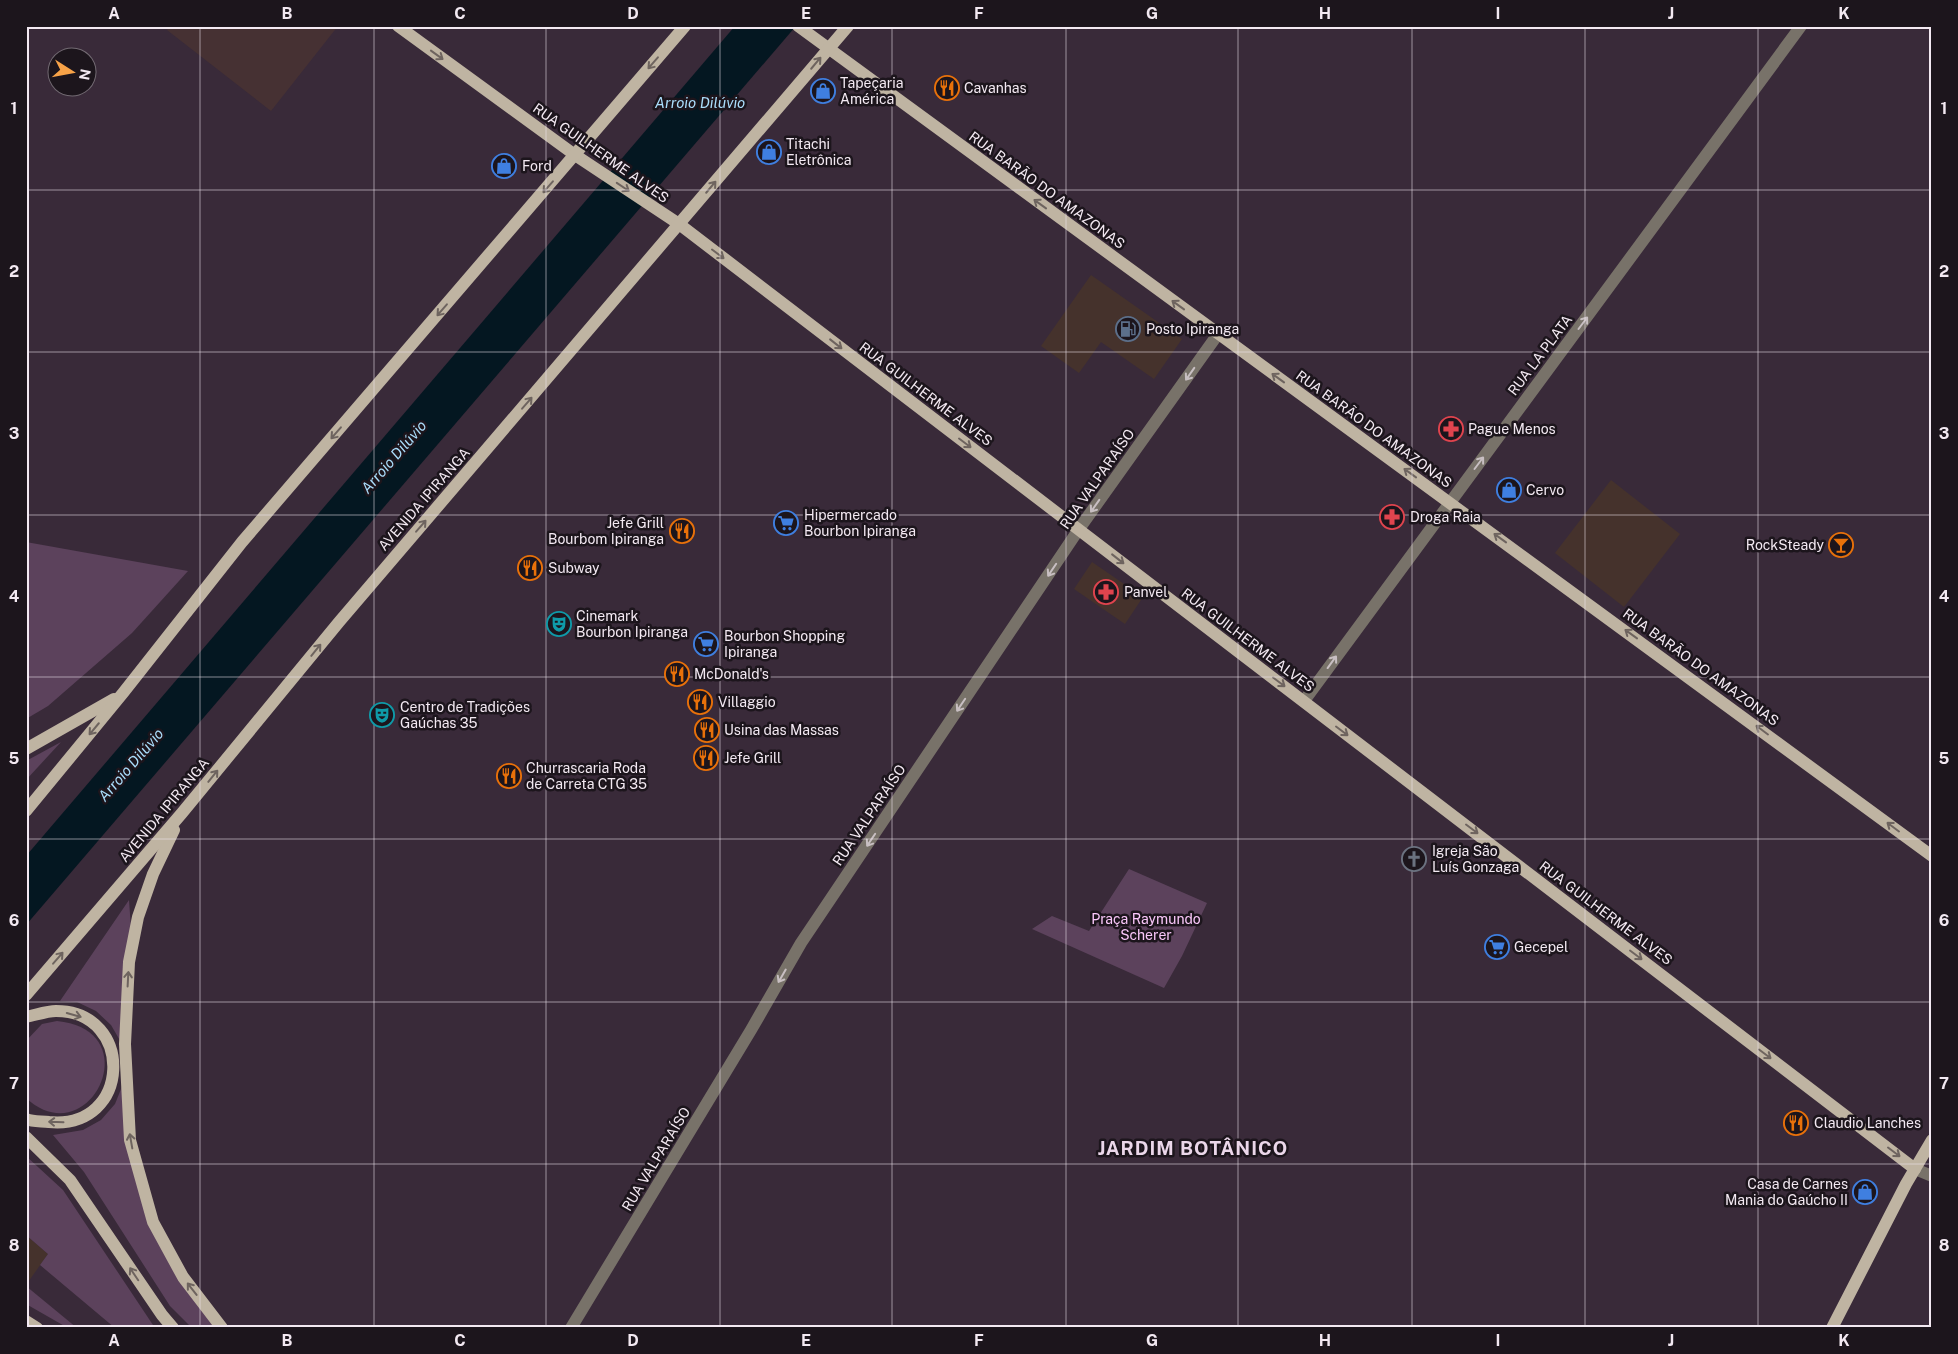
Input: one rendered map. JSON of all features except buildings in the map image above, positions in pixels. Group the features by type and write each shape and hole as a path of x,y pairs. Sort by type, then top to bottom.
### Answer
{"main road":[{"name":"RUA GUILHERME ALVES","path":"398,26 592,167 679,224 1915,1169"},
{"path":"26,810 123,693 242,542 685,26"},
{"name":"AVENIDA IPIRANGA","path":"26,995 182,814 338,622 848,26"},
{"name":"RUA BARÃO DO AMAZONAS","path":"802,30 1932,856"},
{"path":"26,749 123,693"},
{"path":"182,814 153,874 138,917 129,962 125,1044 130,1140 152,1222 182,1277 222,1328"},
{"path":"26,1017 55,1011 74,1014 90,1021 103,1033 111,1047 115,1064 113,1082 106,1098 94,1111 79,1120 61,1123 26,1119"},
{"path":"26,1137 70,1180 162,1316 173,1328"},
{"path":"1832,1328 1932,1140"},
{"path":"26,1321 37,1328"}],"street":[{"name":"RUA LA PLATA","path":"1304,701 1800,26"},
{"name":"RUA VALPARAÍSO","path":"571,1328 751,1030 801,943 1079,529 1218,334"},
{"name":"RUA GUILHERME ALVES","path":"1915,1169 1932,1176"}],"shaded area":[{"path":"170,26 338,26 271,111 167,30"},
{"path":"1091,275 1182,339 1154,379 1101,342 1079,373 1041,346"},
{"path":"1611,480 1680,534 1624,607 1555,553"},
{"name":"Panvel","path":"1092,562 1143,597 1125,624 1074,589"},
{"path":"26,1235 48,1254 26,1285"}],"green space":[{"path":"26,542 188,571 132,633 48,706 26,719"},
{"path":"61,742 26,780 26,761"},
{"name":"Praça Raymundo Scherer","path":"1129,869 1207,903 1182,956 1164,988 1032,929 1052,916 1089,931"},
{"path":"129,900 133,956 129,1042 131,1133 156,1228 217,1328 192,1328 170,1306 84,1172 53,1135 83,1130 101,1120 115,1104 123,1084 122,1044 111,1025 96,1011 77,1002 60,1001"},
{"path":"57,1021 85,1029 100,1045 105,1065 100,1085 88,1101 70,1112 49,1112 26,1098 26,1041 42,1024"},
{"path":"26,1156 63,1190 155,1328 115,1328 40,1265 48,1254 26,1235"},
{"path":"26,1286 77,1328 68,1328 26,1304"}],"water":[{"name":"Arroio Dilúvio","path":"735,26 796,26 26,925 26,856"}],"place":[{"name":"Cavanhas","path":"947,88"},
{"name":"Tapeçaria América","path":"823,91"},
{"name":"Titachi Eletrônica","path":"769,152"},
{"name":"Ford","path":"504,166"},
{"name":"Posto Ipiranga","path":"1128,329"},
{"name":"Pague Menos","path":"1451,429"},
{"name":"Cervo","path":"1509,490"},
{"name":"Droga Raia","path":"1392,517"},
{"name":"Hipermercado Bourbon Ipiranga","path":"786,523"},
{"name":"Jefe Grill Bourbom Ipiranga","path":"682,531"},
{"name":"RockSteady","path":"1841,545"},
{"name":"Subway","path":"530,568"},
{"name":"Panvel","path":"1106,592"},
{"name":"Cinemark Bourbon Ipiranga","path":"559,624"},
{"name":"Bourbon Shopping Ipiranga","path":"706,644"},
{"name":"McDonald's","path":"677,674"},
{"name":"Villaggio","path":"700,702"},
{"name":"Centro de Tradições Gaúchas 35","path":"382,715"},
{"name":"Usina das Massas","path":"707,730"},
{"name":"Jefe Grill","path":"706,758"},
{"name":"Churrascaria Roda de Carreta CTG 35","path":"509,776"},
{"name":"Igreja São Luís Gonzaga","path":"1414,859"},
{"name":"Gecepel","path":"1497,947"},
{"name":"Claudio Lanches","path":"1796,1123"},
{"name":"Casa de Carnes Mania do Gaúcho II","path":"1865,1192"}],"district":[{"name":"JARDIM BOTÂNICO","path":"1193,1148"}]}
